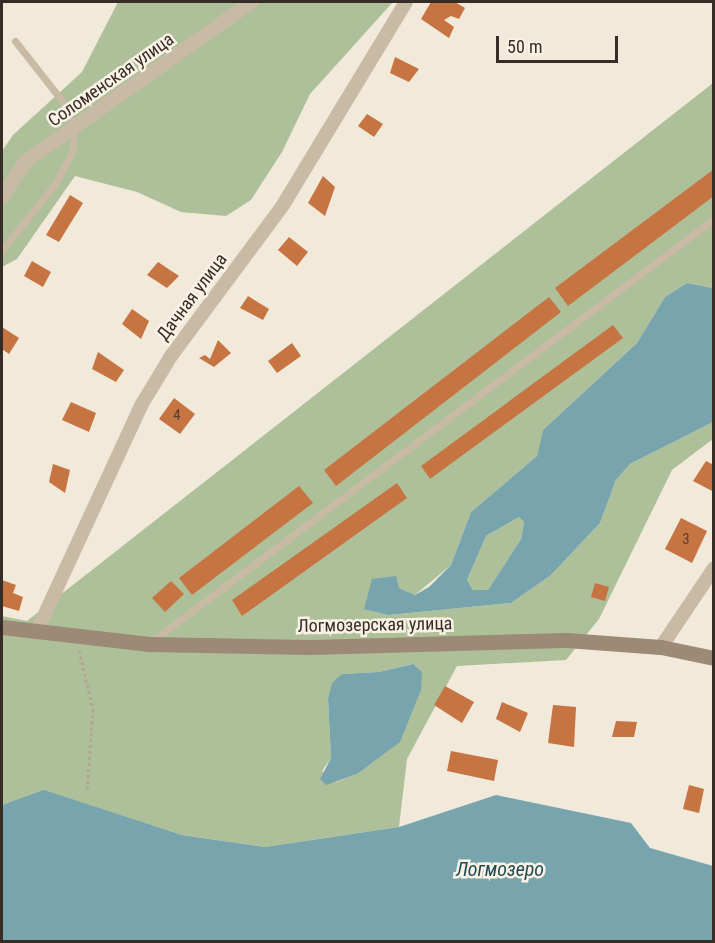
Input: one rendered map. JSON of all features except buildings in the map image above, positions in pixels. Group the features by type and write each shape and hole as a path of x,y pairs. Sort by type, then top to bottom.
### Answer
{"street":[{"name":"Соломенская улица","path":"2,197 25,162 252,2"},
{"name":"Дачная улица","path":"37,631 142,404 171,356 283,205 406,2"},
{"path":"662,647 714,568"},
{"name":"Логмозерская улица","path":"2,627 149,644 311,647 566,640 662,647 714,657"}],"lane":[{"path":"2,250 55,184 73,150 74,129 67,107 15,41"},
{"path":"149,644 714,219"}],"path":[{"path":"75,636 93,709 87,792"}],"green space":[{"path":"118,2 393,2 310,94 282,152 251,200 226,216 181,212 137,192 75,176 17,259 2,267 2,151 13,135 82,72"},
{"path":"713,83 713,288 687,283 665,297 637,343 543,430 537,456 471,512 451,565 415,595 399,588 389,615 511,603 551,575 600,523 616,480 630,464 713,422 713,439 672,470 599,619 566,660 457,666 407,759 399,827 265,847 182,835 44,791 2,805 2,616 27,621","holes":["412,664 357,774 336,782 322,771 331,758 328,699 342,674 379,672"]},
{"path":"519,517 524,522 521,539 488,590 473,590 467,580 486,536"}],"water":[{"path":"687,283 713,288 713,422 630,464 616,480 600,523 551,575 511,603 389,615 364,609 372,579 396,576 399,588 415,595 429,587 451,565 471,512 537,456 543,430 637,343 665,297","holes":["519,517 524,522 521,539 488,590 473,590 467,580 486,536"]},
{"path":"413,664 422,672 421,690 400,742 357,774 326,785 320,779 331,758 328,699 332,683 342,674 379,672"},
{"name":"Логмозеро","path":"44,790 182,835 265,847 399,827 496,795 631,823 650,848 713,866 713,941 2,941 2,805"}]}
